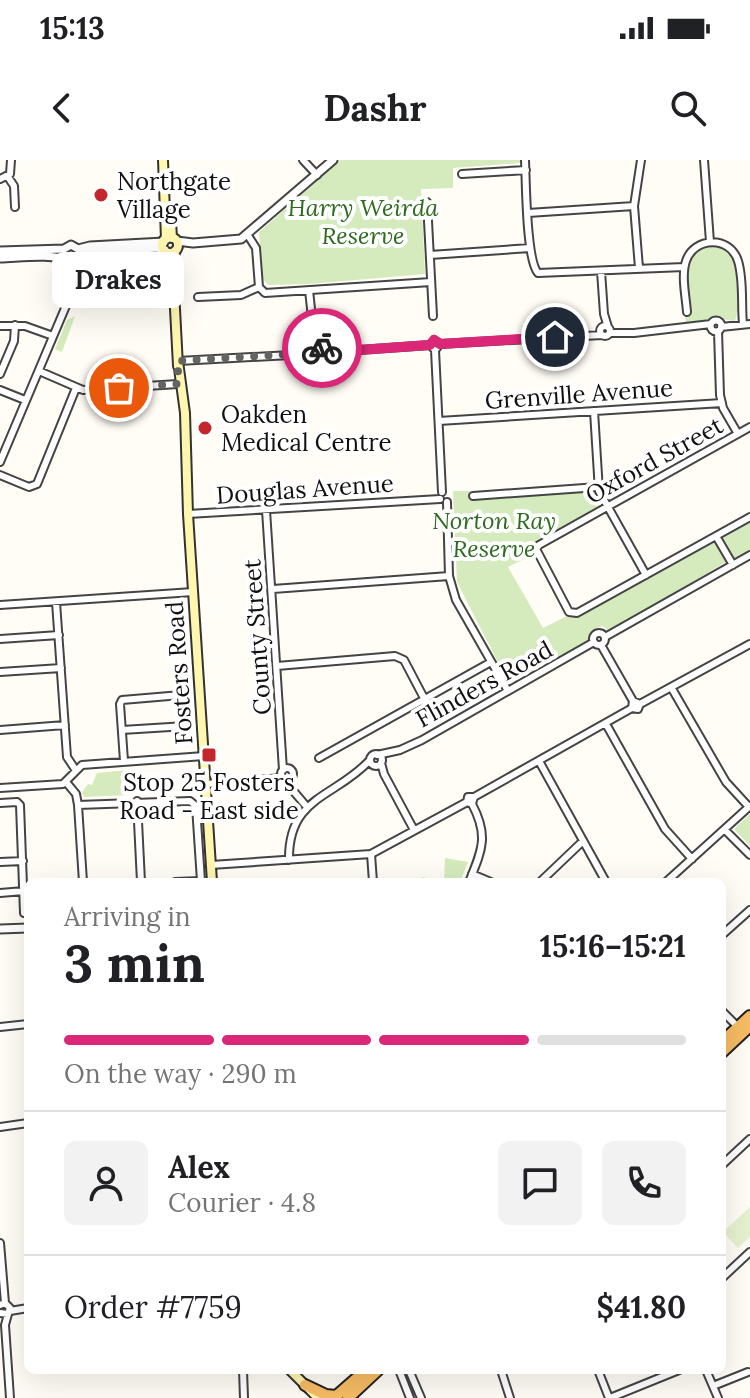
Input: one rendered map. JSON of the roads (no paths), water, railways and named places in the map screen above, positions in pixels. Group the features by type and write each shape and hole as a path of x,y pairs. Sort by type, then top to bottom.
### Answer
{"highway":[{"path":"726,1048 744,1029 750,1016"},
{"path":"726,1040 744,1029"},
{"path":"305,1385 335,1397 361,1374"},
{"path":"348,1398 374,1374"}],"main road":[{"name":"Fosters Road","path":"166,160 178,384 186,462"},
{"name":"Fosters Road","path":"178,361 183,384 188,514 212,878"},
{"path":"294,1374 318,1398"},
{"path":"305,1385 310,1398"}],"street":[{"path":"0,179 8,177 12,170 11,160"},
{"path":"303,160 317,175"},
{"path":"0,251 65,255 72,261 78,255 96,252 235,241 333,160"},
{"path":"525,160 530,248 533,267 542,274 684,267"},
{"path":"639,268 634,206 641,160"},
{"path":"704,160 710,242"},
{"path":"462,174 526,170"},
{"path":"8,177 14,186 15,207"},
{"path":"427,202 433,316"},
{"path":"528,213 634,206"},
{"path":"247,234 257,255 259,287 265,293 431,282"},
{"path":"178,361 313,350 435,346 583,335 606,330 716,328 743,324 739,263 726,246 710,242 693,249 684,267 687,312"},
{"path":"0,462 74,286 78,255 71,245 65,255 71,279 68,300"},
{"path":"430,255 530,248"},
{"path":"0,258 65,255"},
{"path":"739,263 748,261"},
{"path":"601,271 606,330"},
{"path":"198,297 241,295 259,287"},
{"path":"309,290 313,350"},
{"path":"0,374 14,341 15,325"},
{"path":"0,326 31,327 53,336"},
{"path":"716,328 722,403 738,434"},
{"path":"435,346 449,576 456,600 508,691"},
{"path":"39,371 76,388 88,390 178,384"},
{"path":"0,475 29,487 37,484 76,388"},
{"path":"0,390 25,400"},
{"name":"Grenville Avenue","path":"439,421 722,403"},
{"path":"594,411 598,487 646,575 750,517"},
{"name":"Oxford Street","path":"646,575 573,614 569,612 536,549 750,427"},
{"path":"473,496 598,487"},
{"name":"Douglas Avenue","path":"188,514 443,497"},
{"name":"County Street","path":"266,510 285,772 289,787 307,807"},
{"path":"716,536 733,565 750,555"},
{"name":"Flinders Road","path":"289,860 289,839 307,807 324,793 389,753 422,740 598,644 594,638 598,634 605,637 733,565"},
{"path":"273,589 449,576"},
{"path":"0,605 193,592"},
{"path":"56,602 67,757 75,769"},
{"path":"0,639 59,635"},
{"path":"598,644 635,704"},
{"path":"211,865 371,854 471,801 606,724 635,704 750,644"},
{"path":"277,666 395,656 404,660 425,700"},
{"path":"319,758 491,662"},
{"path":"0,672 61,668"},
{"path":"181,695 185,686 185,669"},
{"path":"671,687 726,782 750,806 671,878"},
{"path":"124,761 122,700 181,695"},
{"path":"122,730 186,727 185,701 181,695"},
{"path":"606,724 665,829 692,859"},
{"path":"0,730 65,725"},
{"path":"66,782 82,765 204,756"},
{"path":"539,761 604,878"},
{"path":"377,762 414,830"},
{"path":"206,784 272,778 285,772"},
{"path":"0,788 66,782"},
{"path":"66,782 76,794 78,805 83,878"},
{"path":"78,805 185,799 196,806 201,878"},
{"path":"137,801 141,878"},
{"path":"470,878 482,849 483,828 471,801"},
{"path":"0,803 17,802 20,805 25,878"},
{"path":"725,830 750,855"},
{"path":"544,878 583,841"},
{"path":"371,854 373,878"},
{"path":"0,862 23,861"},
{"path":"472,874 482,878"},
{"path":"0,893 24,891"},
{"path":"726,931 750,910"},
{"path":"0,929 24,928"},
{"path":"726,1014 744,1029"},
{"path":"0,1027 24,1024"},
{"path":"0,1124 24,1124"},
{"path":"726,1161 750,1139"},
{"path":"0,1243 10,1398 0,1398"},
{"path":"726,1274 750,1252"},
{"path":"4,1309 24,1308"},
{"path":"713,1386 748,1372"},
{"path":"243,1374 244,1398"},
{"path":"401,1374 410,1398"},
{"path":"411,1374 421,1398"},
{"path":"502,1374 510,1398"},
{"path":"600,1374 610,1398 669,1374"},
{"path":"708,1374 718,1398"}],"place":[{"name":"Northgate Village","path":"101,195"},
{"name":"Drakes","path":"119,388"},
{"name":"Oakden Medical Centre","path":"205,428"},
{"name":"Stop 25 Fosters Road - East side","path":"209,755"}],"park label":[{"name":"Harry Weirda Reserve","path":"363,221"},
{"name":"Norton Ray Reserve","path":"494,534"}]}
